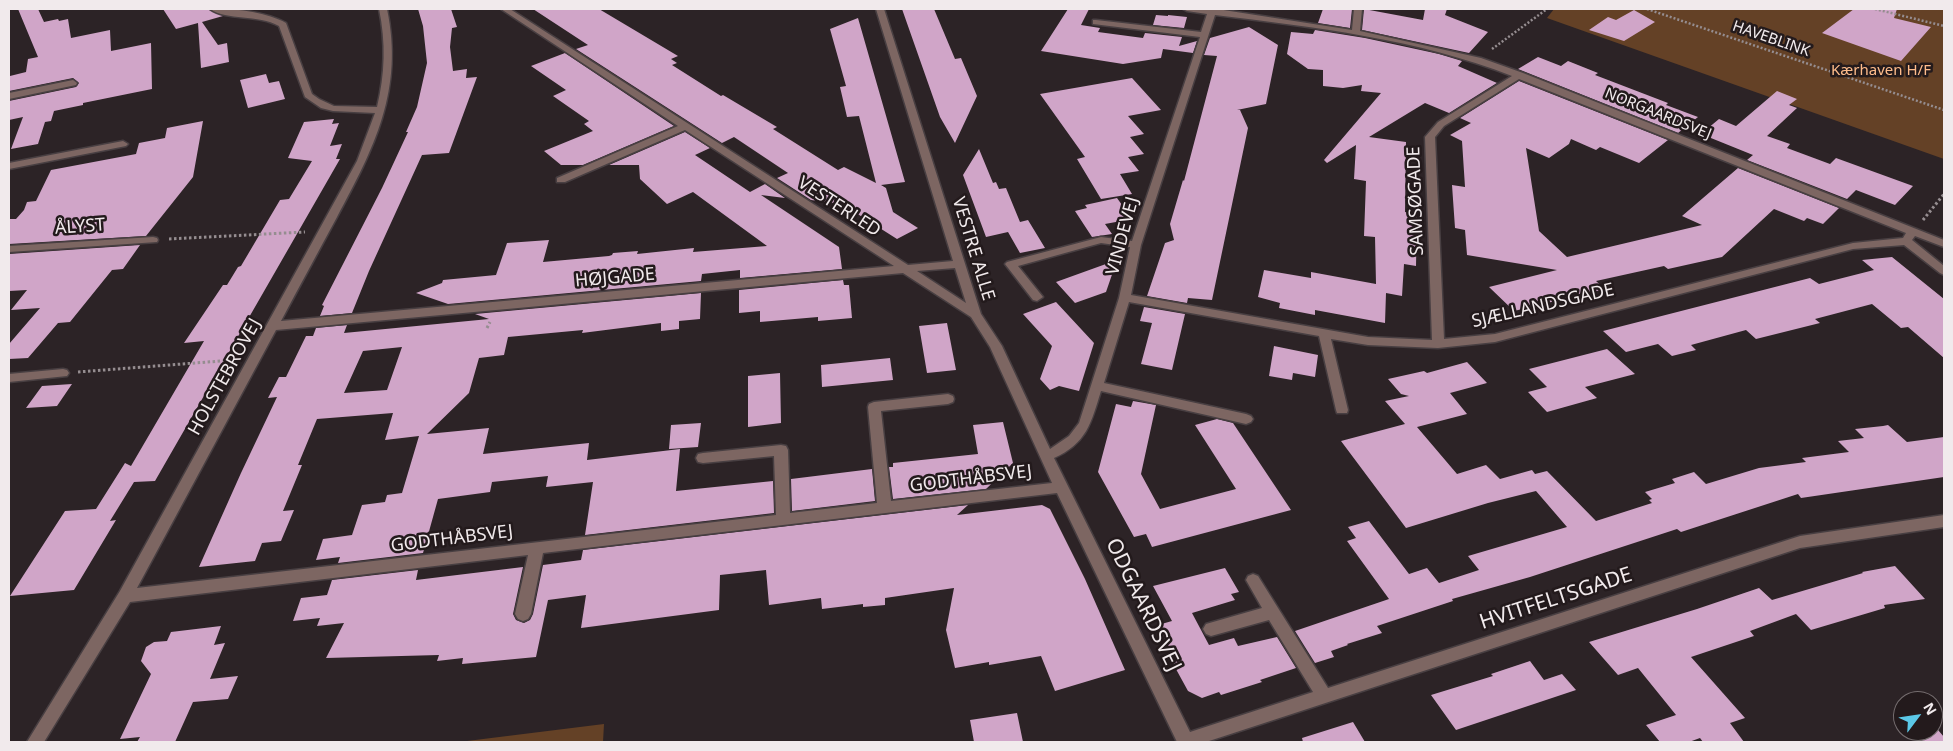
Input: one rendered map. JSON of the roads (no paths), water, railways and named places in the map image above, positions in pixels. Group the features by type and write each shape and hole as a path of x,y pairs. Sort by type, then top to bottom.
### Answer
{"street":[{"path":"214,9 227,13 259,15 274,19 283,25 308,95 315,102 327,108 381,110"},
{"name":"HOLSTEBROVEJ","path":"35,742 125,596 362,161 381,110 388,81 390,57 388,26 383,9"},
{"name":"VESTERLED","path":"505,9 975,314"},
{"name":"VESTRE ALLE","path":"880,9 975,314 996,346 1061,487"},
{"name":"NORGAARDSVEJ","path":"1187,9 1213,10 1356,32 1417,44 1478,60 1520,75 1909,237 1944,244"},
{"path":"1356,32 1358,9"},
{"name":"VINDEVEJ","path":"1047,456 1077,438 1085,423 1125,298 1136,245 1213,10"},
{"path":"1096,22 1205,35"},
{"name":"SAMSØGADE","path":"1438,344 1430,137 1441,124 1520,75"},
{"path":"9,96 73,83"},
{"path":"561,180 686,126"},
{"path":"9,166 123,144"},
{"path":"1909,237 1944,271"},
{"name":"SJÆLLANDSGADE","path":"1125,298 1368,341 1438,344 1495,338 1853,246 1909,237"},
{"name":"ÅLYST","path":"9,249 153,240"},
{"path":"1036,297 1011,264 1101,240 1136,245"},
{"name":"HØJGADE","path":"273,326 960,264"},
{"path":"1324,333 1342,410"},
{"path":"9,378 63,373"},
{"path":"1097,386 1246,419"},
{"path":"885,508 874,407 948,399"},
{"path":"703,458 781,450 783,519"},
{"name":"GODTHÅBSVEJ","path":"125,596 1061,487"},
{"name":"ODGAARDSVEJ","path":"1061,487 1186,742"},
{"name":"HVITFELTSGADE","path":"1186,742 1800,542 1944,521"},
{"path":"523,614 537,548"},
{"path":"1253,580 1324,696"},
{"path":"1211,629 1273,612"}],"park label":[{"name":"Kærhaven H/F","path":"1881,71"}]}
